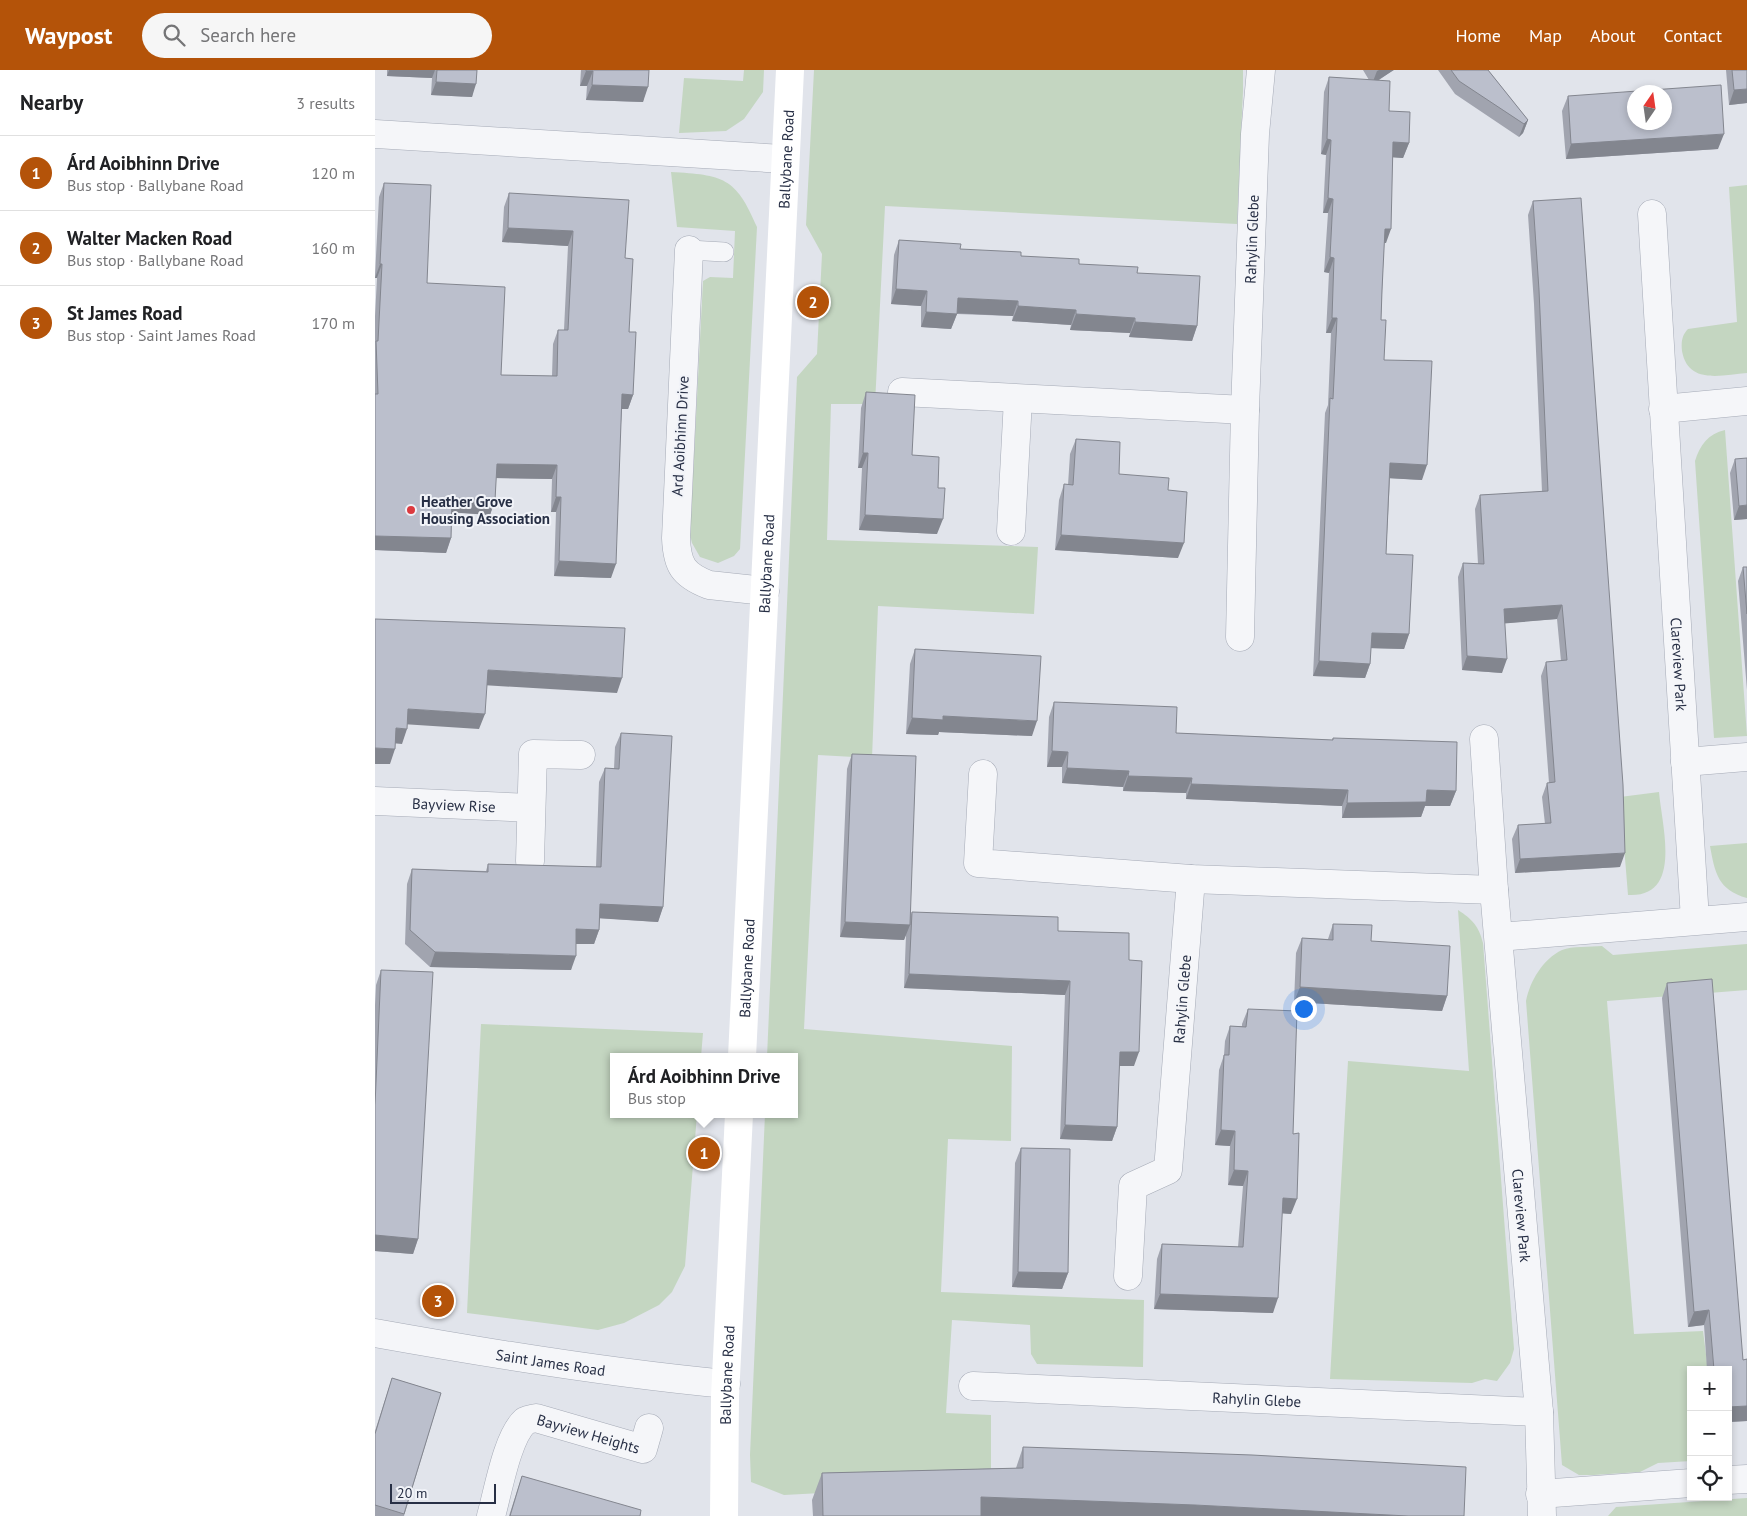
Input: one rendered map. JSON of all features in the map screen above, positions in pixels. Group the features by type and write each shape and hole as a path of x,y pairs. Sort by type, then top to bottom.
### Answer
{"main road":[{"name":"Ballybane Road","path":"742,1053 789,70"},
{"name":"Ballybane Road","path":"724,1516 726,1384 739,1118"}],"street":[{"name":"Rahylin Glebe","path":"1240,637 1245,410 1255,134 1261,70"},
{"path":"375,134 784,159"},
{"name":"Clareview Park","path":"1652,214 1695,920"},
{"name":"Ard Aoibhinn Drive","path":"689,250 676,538 677,557 680,566 701,582 709,585 765,592"},
{"path":"902,392 1245,410"},
{"path":"1011,530 1018,399"},
{"path":"1663,409 1747,401"},
{"name":"Clareview Park","path":"1484,739 1494,890 1539,1412 1541,1505 1687,1484"},
{"path":"530,861 533,754 581,755"},
{"path":"1685,762 1747,757"},
{"path":"983,774 978,863 1191,879 1494,890"},
{"name":"Bayview Rise","path":"375,802 531,808"},
{"name":"Rahylin Glebe","path":"1128,1276 1133,1186 1168,1170 1191,879"},
{"path":"1499,937 1747,917"},
{"name":"Saint James Road","path":"375,1333 550,1363 635,1375 726,1384"},
{"name":"Rahylin Glebe","path":"973,1386 1539,1412"},
{"name":"Bayview Heights","path":"491,1516 510,1449 521,1426 527,1420 536,1418 643,1449 649,1428"},
{"path":"1732,1480 1747,1479"}],"lane":[{"name":"Ard Aoibhinn Drive","path":"689,250 724,252"}],"green space":[{"path":"744,70 764,70 763,92 744,119 726,131 679,133 684,78 743,81"},
{"path":"814,70 1243,70 1237,224 885,206 875,404 831,404 827,540 1038,547 1034,614 878,606 872,758 818,755 804,1029 1012,1046 1011,1141 948,1139 941,1292 1144,1300 1143,1367 1037,1364 1031,1354 1030,1325 952,1320 946,1413 991,1415 991,1484 784,1495 751,1482 750,1455 765,1118 798,1118 798,1053 767,1053 797,377 817,354 822,254 806,225"},
{"path":"671,172 703,175 726,182 742,198 757,227 740,549 734,556 718,563 700,557 690,535 703,281 710,277 733,278 735,231 677,227"},
{"path":"1747,185 1747,373 1707,376 1691,369 1685,362 1682,351 1682,339 1688,329 1737,322 1729,187"},
{"path":"1725,430 1747,736 1714,738 1695,461 1705,441 1714,434"},
{"path":"1659,792 1665,841 1663,873 1656,885 1645,893 1628,895 1620,797"},
{"path":"1747,843 1747,898 1737,895 1719,879 1710,846"},
{"path":"1458,910 1474,924 1483,943 1514,1349 1510,1363 1497,1381 1485,1379 1472,1383 1330,1379 1348,1061 1469,1071"},
{"path":"1747,944 1747,990 1607,1001 1634,1334 1703,1331 1707,1366 1687,1366 1687,1461 1658,1463 1640,1472 1579,1475 1562,1465 1526,1001 1538,971 1549,959 1562,950 1576,947 1602,946 1613,955"},
{"path":"481,1024 703,1033 701,1053 610,1053 610,1118 697,1118 685,1266 672,1292 659,1305 624,1323 598,1330 467,1313"},
{"path":"1747,1498 1747,1516 1608,1516 1616,1507 1732,1501 1732,1499"}],"building":[{"path":"437,70 477,70 476,84 436,82"},
{"path":"586,70 649,70 648,87 592,85 593,71"},
{"path":"1451,70 1488,70 1528,120 1524,124 1459,81"},
{"path":"1732,70 1747,70 1747,89 1734,90"},
{"path":"1329,77 1390,81 1389,111 1410,112 1409,143 1393,142 1391,229 1385,229 1382,290 1381,320 1386,320 1384,360 1432,361 1427,465 1390,463 1386,554 1413,555 1409,634 1372,633 1370,664 1319,661 1330,398 1333,399 1337,318 1332,318 1334,258 1330,257 1333,199 1328,198 1331,140 1327,139"},
{"path":"1721,85 1724,134 1571,144 1568,96 1627,92 1627,130 1672,130 1672,89"},
{"path":"384,183 431,185 427,283 505,287 501,375 557,376 558,330 568,330 573,231 508,228 509,193 629,200 625,258 633,259 629,332 636,332 633,395 622,394 616,564 559,561 561,497 556,497 557,465 497,464 495,500 452,498 451,538 375,536 375,394 378,394 376,341 378,341 382,264 380,264"},
{"path":"1581,198 1623,785 1625,853 1520,859 1518,825 1551,823 1547,783 1555,782 1546,662 1567,660 1562,605 1504,609 1507,659 1467,656 1463,563 1484,564 1480,495 1548,491 1533,201"},
{"path":"899,240 961,244 960,249 1021,252 1021,256 1079,259 1079,264 1138,267 1137,273 1200,276 1197,326 1135,322 1135,318 1076,314 1076,310 1018,306 1018,301 958,298 957,314 926,312 927,291 896,289"},
{"path":"866,392 915,395 912,455 939,457 938,488 945,488 943,519 865,515 868,453 863,453"},
{"path":"1076,439 1120,442 1119,474 1169,478 1168,490 1187,492 1184,543 1061,535 1064,484 1073,485"},
{"path":"1747,458 1747,505 1739,506 1735,459"},
{"path":"1743,567 1747,567 1747,614"},
{"path":"375,619 625,628 622,678 488,670 485,714 408,709 407,729 396,728 395,749 375,748"},
{"path":"915,649 1041,656 1037,721 943,716 943,720 912,718"},
{"path":"1054,702 1177,707 1176,733 1333,740 1333,738 1457,742 1456,791 1427,790 1426,802 1347,803 1348,790 1191,784 1192,778 1128,776 1129,771 1067,768 1068,752 1052,751"},
{"path":"621,733 672,736 663,907 600,904 599,930 576,929 576,956 435,952 410,930 412,869 488,872 488,864 601,867 605,768 619,769"},
{"path":"852,754 916,756 910,925 845,922"},
{"path":"912,912 1058,917 1058,931 1129,933 1129,960 1142,961 1139,1052 1120,1052 1117,1127 1065,1125 1070,981 909,974"},
{"path":"1333,924 1372,925 1371,941 1450,946 1447,996 1300,987 1302,938 1333,940"},
{"path":"381,970 433,972 418,1239 375,1235 375,1105"},
{"path":"1712,979 1743,1360 1747,1359 1747,1406 1732,1407 1732,1366 1714,1366 1709,1310 1694,1312 1667,983"},
{"path":"1248,1009 1297,1011 1293,1134 1299,1133 1297,1199 1283,1198 1278,1298 1160,1294 1162,1244 1243,1247 1248,1171 1234,1170 1235,1131 1221,1130 1224,1055 1229,1055 1230,1026 1246,1027"},
{"path":"1021,1148 1070,1149 1068,1273 1018,1272"},
{"path":"392,1378 441,1393 404,1514 375,1505 375,1434"},
{"path":"1023,1447 1252,1455 1466,1467 1464,1516 1408,1516 1195,1505 981,1497 981,1516 823,1516 822,1473 1023,1468"},
{"path":"522,1476 641,1510 640,1516 510,1516"}],"place":[{"name":"Walter Macken Road","path":"813,302"},
{"name":"Heather Grove Housing Association","path":"411,510"},
{"name":"Árd Aoibhinn Drive","path":"704,1153"},
{"name":"St James Road","path":"438,1301"}]}
